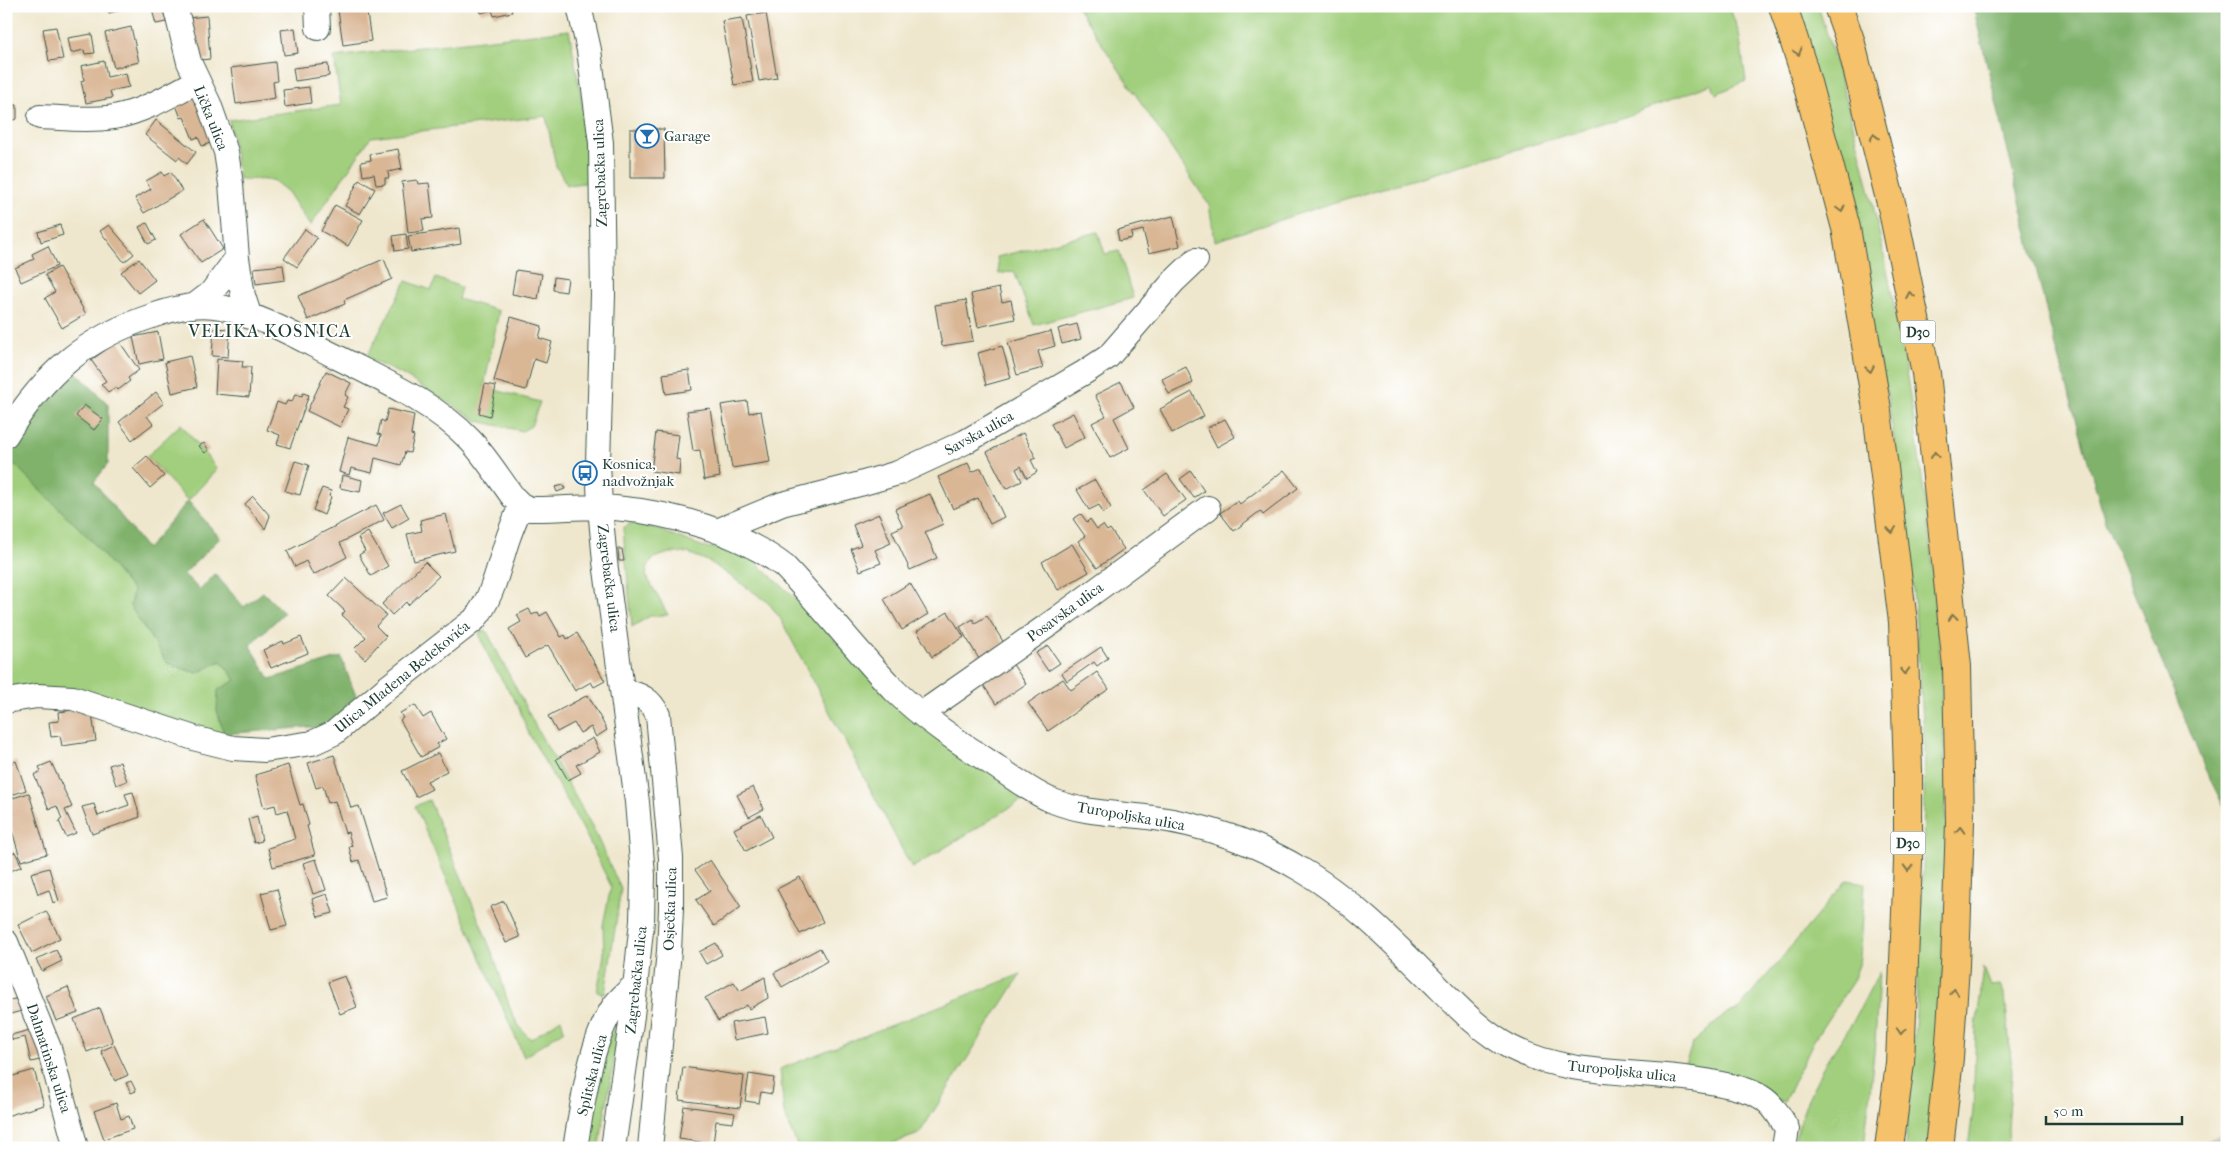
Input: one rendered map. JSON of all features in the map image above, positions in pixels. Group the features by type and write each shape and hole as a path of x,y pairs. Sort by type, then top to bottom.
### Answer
{"highway":[{"name":"D30","path":"1783,6 1803,68 1846,228 1876,403 1903,622 1908,771 1908,861 1900,1063 1889,1148"},
{"name":"D30","path":"1838,6 1850,40 1893,211 1926,373 1957,666 1960,822 1955,966 1950,1058 1939,1148"},
{"path":"1950,1058 1960,1094 1954,1148"},
{"path":"1874,1148 1880,1089 1900,1063"}],"street":[{"name":"Zagrebačka ulica","path":"579,6 592,69 601,143 603,285 598,462 600,507 637,802 643,875 642,921 636,984 626,1070 613,1148"},
{"name":"Lička ulica","path":"176,10 188,62 209,104 226,152 231,184 237,258 244,301 250,316"},
{"path":"40,117 90,119 132,113 197,81"},
{"path":"194,306 211,293 237,258"},
{"name":"Savska ulica","path":"717,531 782,504 898,473 965,442 1108,357 1174,281 1196,260"},
{"path":"6,435 14,407 35,393 78,351 108,333 138,320 172,309 194,306 219,307 250,316 277,327 370,374 428,408 470,440 521,505 530,510 600,507"},
{"name":"Ulica Mladena Bedekovića","path":"6,701 37,696 73,698 197,740 233,748 265,750 312,743 334,733 388,687 474,620 482,611 496,578 507,539 521,505"},
{"name":"Turopoljska ulica","path":"600,507 664,516 717,531 747,542 766,553 784,566 896,691 922,714 974,752 1053,801 1083,810 1157,818 1223,835 1264,850 1301,869 1372,924 1460,1009 1509,1046 1566,1067 1669,1076 1738,1087 1763,1098 1778,1114 1785,1139"},
{"name":"Posavska ulica","path":"922,714 1057,620 1208,508"},
{"name":"Osječka ulica","path":"624,692 636,693 647,699 658,716 671,858 669,951 650,1148"},
{"name":"Dalmatinska ulica","path":"6,942 49,1048 76,1148"},
{"name":"Splitska ulica","path":"575,1148 594,1054 604,1026 614,1007 636,984"}],"shaded area":[{"path":"2227,1131 2227,1148 2189,1148 2211,1138"}],"green space":[{"path":"1080,6 1729,6 1739,33 1746,81 1716,94 1712,84 1611,122 1335,202 1215,241 1209,205 1078,8"},
{"path":"1795,6 1818,6 1859,146 1900,336 1922,479 1933,574 1941,670 1946,861 1937,1053 1927,1148 1905,1148 1916,1013 1923,874 1925,747 1915,610 1903,494 1887,394"},
{"path":"1973,6 2227,6 2227,813 2205,769 2105,521 2050,326"},
{"path":"569,30 590,146 592,182 567,185 556,166 546,116 371,137 310,226 288,192 273,180 239,179 229,120 341,105 334,57"},
{"path":"1098,232 1105,254 1119,251 1133,298 1034,325 1014,271 999,274 997,257"},
{"path":"436,278 461,287 458,299 499,311 484,387 540,402 531,426 522,431 478,421 403,375 366,358 406,281 431,290"},
{"path":"75,371 108,404 108,464 94,482 147,549 188,501 220,538 184,574 200,590 215,574 244,607 263,592 284,613 250,645 270,679 341,657 359,704 321,733 311,727 224,734 217,710 218,690 236,680 221,661 197,673 168,664 130,606 133,591 89,538 7,457 54,391"},
{"path":"181,424 217,469 188,501 147,456"},
{"path":"7,457 89,538 133,591 130,606 168,664 197,673 221,661 236,680 217,710 224,734 209,737 109,702 6,697"},
{"path":"631,523 645,525 704,547 731,551 753,560 803,605 889,699 1027,797 912,868 780,618 768,602 710,562 688,553 669,553 654,558 648,566 646,575 668,615 650,616 632,627 623,528"},
{"path":"486,630 537,729 592,826 621,889 605,994 597,992 604,955 603,925 611,886 584,831 528,732 518,706 491,662 479,633"},
{"path":"429,800 487,940 517,1023 531,1039 561,1019 564,1030 524,1057 415,806"},
{"path":"1847,880 1865,883 1859,965 1853,981 1814,1040 1784,1102 1683,1069 1693,1043 1727,1013 1738,1010"},
{"path":"1984,968 1991,986 2000,985 2005,995 2012,1071 2008,1129 2009,1148 1968,1148 1973,1111 1976,1028"},
{"path":"1879,972 1875,1043 1864,1148 1792,1148 1805,1106 1823,1067 1853,1022"},
{"path":"1021,974 919,1134 879,1148 798,1148 784,1113 780,1069"},
{"path":"622,1013 599,1148 581,1148 601,1056"}],"building":[{"path":"107,6 133,6 133,7 109,13"},
{"path":"151,6 162,6 166,22 156,24"},
{"path":"366,6 371,41 343,45 338,10"},
{"path":"479,6 510,6 512,12 494,16 492,10 481,13"},
{"path":"766,13 777,78 759,81 747,16"},
{"path":"207,16 210,59 190,61 187,18"},
{"path":"742,18 753,82 734,85 722,21"},
{"path":"56,27 63,59 49,61 43,29"},
{"path":"131,27 139,62 114,68 105,33"},
{"path":"295,28 298,53 284,55 281,30"},
{"path":"92,34 95,53 85,54 84,50 71,53 68,38"},
{"path":"104,61 107,77 126,73 129,87 110,91 112,98 86,103 81,81 84,80 81,66"},
{"path":"275,62 277,81 273,82 275,98 236,104 231,68"},
{"path":"328,64 329,76 295,81 293,68"},
{"path":"309,87 311,103 285,107 283,90"},
{"path":"197,96 215,141 202,146 198,137 193,139 184,117 181,118 176,105"},
{"path":"6,105 17,105 17,119 6,122"},
{"path":"156,120 196,152 187,164 179,157 177,160 145,135"},
{"path":"630,129 664,129 665,178 630,178"},
{"path":"398,149 402,169 388,172 389,178 385,178 385,184 376,185 374,174 363,176 361,162 371,160 370,154"},
{"path":"162,172 164,176 171,172 182,191 144,213 135,198 151,189 146,181"},
{"path":"359,180 375,189 360,214 345,206"},
{"path":"417,180 418,184 429,183 433,218 422,219 424,231 408,233 402,182"},
{"path":"335,205 363,220 348,246 321,231"},
{"path":"1173,216 1180,246 1149,253 1143,230 1131,233 1132,238 1119,241 1117,230"},
{"path":"204,219 223,249 201,263 181,234"},
{"path":"147,223 156,240 148,244 139,227"},
{"path":"60,225 63,235 41,242 38,232"},
{"path":"109,225 134,254 124,262 100,231"},
{"path":"459,228 461,244 411,252 408,236"},
{"path":"305,229 317,238 297,267 284,258"},
{"path":"406,234 408,249 395,251 393,236"},
{"path":"48,246 57,266 21,282 15,268 34,259 32,254"},
{"path":"139,259 155,280 138,293 121,272"},
{"path":"384,259 392,279 344,300 345,304 308,320 298,296"},
{"path":"283,265 285,280 256,284 254,268"},
{"path":"59,267 86,314 62,328 45,298 55,292 45,275"},
{"path":"516,270 542,274 538,299 512,294"},
{"path":"554,277 568,279 566,292 553,290"},
{"path":"999,288 1002,302 1011,300 1015,319 978,327 971,294"},
{"path":"966,300 973,341 942,346 935,305"},
{"path":"511,317 542,326 539,338 552,342 546,363 534,359 526,390 494,381"},
{"path":"1077,324 1081,339 1062,344 1058,329"},
{"path":"214,328 230,329 228,357 212,356"},
{"path":"1051,331 1055,346 1038,351 1043,368 1017,375 1008,343"},
{"path":"158,332 163,359 139,364 133,337"},
{"path":"119,341 139,370 128,378 130,381 118,390 116,387 108,392 101,384 106,381 91,360"},
{"path":"1002,346 1011,378 986,385 978,353"},
{"path":"190,356 197,387 172,393 165,362"},
{"path":"217,359 243,361 242,367 251,367 249,397 215,394"},
{"path":"1186,367 1193,383 1169,394 1162,379"},
{"path":"689,370 692,390 666,394 663,374"},
{"path":"326,371 351,383 345,395 348,397 343,407 348,409 340,427 307,411"},
{"path":"1121,382 1134,407 1114,418 1129,448 1110,458 1092,423 1106,416 1095,395"},
{"path":"485,384 496,386 490,416 479,413"},
{"path":"156,392 164,403 147,416 153,424 132,440 119,422"},
{"path":"1192,392 1204,416 1172,433 1160,409"},
{"path":"303,393 309,395 290,448 277,444 280,435 267,430 277,402 285,405 287,401 292,402 295,394 302,396"},
{"path":"747,401 749,413 761,411 770,462 732,468 721,405"},
{"path":"84,405 103,419 94,430 76,416"},
{"path":"710,408 720,477 704,480 700,450 693,451 687,411"},
{"path":"388,409 414,415 411,435 414,436 410,453 405,452 401,465 375,458 372,473 351,468 349,475 339,472 348,437 379,445 381,435 378,434 381,420 385,422"},
{"path":"1073,413 1085,437 1064,448 1051,424"},
{"path":"1225,419 1235,437 1217,447 1207,428"},
{"path":"656,432 679,435 676,459 680,460 679,475 651,471"},
{"path":"1023,433 1036,458 1031,460 1037,472 1027,478 1021,466 1016,469 1022,481 1006,489 987,452"},
{"path":"204,443 209,450 205,453 199,446"},
{"path":"147,456 164,476 150,488 133,468"},
{"path":"295,461 309,465 300,495 285,491"},
{"path":"968,463 972,472 981,468 1004,517 990,524 978,498 953,509 938,477"},
{"path":"1284,470 1298,488 1263,515 1260,511 1234,531 1220,513 1238,501 1240,504"},
{"path":"1191,471 1204,491 1194,498 1180,479"},
{"path":"1167,474 1186,500 1163,516 1144,490"},
{"path":"342,475 362,480 360,492 340,488"},
{"path":"1095,480 1111,508 1103,513 1099,505 1089,510 1077,490"},
{"path":"564,485 565,489 557,492 555,487"},
{"path":"322,488 331,491 329,496 331,497 324,515 313,510"},
{"path":"930,494 943,524 925,532 937,558 910,570 892,531 903,526 895,509"},
{"path":"253,496 270,516 265,529 245,504"},
{"path":"401,504 409,518 392,528 383,513"},
{"path":"376,505 384,520 340,543 347,557 313,575 306,561 295,567 287,551"},
{"path":"446,514 455,551 414,561 407,534 422,531 420,520"},
{"path":"879,514 891,543 875,550 881,563 860,571 851,549 861,545 853,525"},
{"path":"1081,514 1087,522 1090,519 1097,529 1103,525 1107,531 1110,529 1124,549 1097,568 1078,541 1085,536 1073,519"},
{"path":"368,532 388,566 371,576 359,555 365,551 358,538"},
{"path":"1072,544 1089,572 1058,590 1042,562"},
{"path":"618,549 622,549 624,561 619,561"},
{"path":"425,562 439,576 408,605 406,602 392,615 382,604"},
{"path":"346,578 386,615 376,626 386,636 365,659 354,649 366,637 342,615 345,611 329,596"},
{"path":"910,583 928,614 902,630 884,599"},
{"path":"529,609 532,615 538,612 540,616 547,612 561,637 565,635 567,639 577,633 605,681 594,687 591,682 575,691 548,645 525,658 509,629 521,622 517,615"},
{"path":"948,612 964,637 932,657 917,631"},
{"path":"987,616 1004,643 979,659 960,627 973,619 975,623"},
{"path":"301,637 308,653 271,668 263,650 283,641 284,644"},
{"path":"1048,646 1060,663 1048,671 1036,653"},
{"path":"1101,647 1108,658 1097,666 1094,662 1067,681 1062,673"},
{"path":"1012,663 1026,684 996,704 982,683"},
{"path":"1097,672 1109,689 1048,731 1028,703 1063,679 1071,690"},
{"path":"588,695 607,730 596,737 591,727 580,733 574,723 557,732 548,716"},
{"path":"415,705 423,718 431,713 446,739 437,744 439,747 421,757 400,720 403,718 400,713"},
{"path":"91,708 96,741 62,746 60,736 51,737 49,722 59,721 58,712"},
{"path":"593,738 600,752 576,765 581,773 568,780 556,759"},
{"path":"438,753 447,771 427,781 432,789 416,797 402,771"},
{"path":"334,755 351,808 359,806 387,897 372,901 359,860 353,862 349,847 352,846 348,832 345,833 335,801 328,803 323,786 316,788 308,763"},
{"path":"16,761 26,790 6,797 6,765"},
{"path":"51,762 72,807 65,810 76,833 66,837 59,821 62,819 57,806 49,809 34,775 41,771 39,767"},
{"path":"120,762 127,781 116,785 109,765"},
{"path":"288,765 300,805 303,804 315,855 273,867 268,848 295,839 287,810 277,813 275,805 264,808 255,775"},
{"path":"753,787 764,809 749,817 737,795"},
{"path":"133,792 140,817 92,834 82,807 94,804 98,816 129,805 125,794"},
{"path":"29,793 47,854 21,861 8,817 6,818 6,800"},
{"path":"761,815 772,837 746,851 734,829"},
{"path":"257,816 262,841 254,843 248,819"},
{"path":"15,852 22,866 6,873 6,856"},
{"path":"316,859 326,890 313,894 303,863"},
{"path":"710,860 741,907 714,926 696,900 710,891 695,870"},
{"path":"49,868 59,901 53,903 49,890 38,894 31,873"},
{"path":"800,877 823,922 800,934 777,889"},
{"path":"277,889 287,926 271,930 261,893"},
{"path":"327,894 333,913 318,917 312,899"},
{"path":"504,901 520,937 506,943 490,907"},
{"path":"46,911 60,938 32,953 18,925"},
{"path":"716,943 722,955 706,964 699,952"},
{"path":"820,948 827,961 782,987 774,973"},
{"path":"56,950 62,961 42,971 36,960"},
{"path":"345,976 357,1007 340,1014 328,982"},
{"path":"765,977 768,998 749,1009 747,1005 718,1021 705,998 734,982 740,991"},
{"path":"68,987 78,1013 56,1021 46,996"},
{"path":"23,997 26,1010 6,1015 6,1001"},
{"path":"100,1008 113,1042 87,1052 74,1019"},
{"path":"765,1017 768,1033 734,1040 731,1023"},
{"path":"30,1030 44,1059 31,1062 25,1037 12,1040 11,1035"},
{"path":"114,1045 128,1075 115,1081 101,1051"},
{"path":"683,1067 744,1076 740,1108 679,1100"},
{"path":"34,1070 44,1105 6,1116 6,1093 9,1092 6,1078"},
{"path":"749,1074 774,1078 772,1094 761,1092 759,1103 745,1101"},
{"path":"131,1081 136,1091 131,1093 126,1083"},
{"path":"116,1103 121,1119 129,1116 133,1129 104,1139 94,1111"},
{"path":"684,1106 735,1113 733,1123 716,1121 713,1144 679,1139"}],"place":[{"name":"Garage","path":"647,136"},
{"name":"Kosnica, nadvožnjak","path":"585,473"}],"district":[{"name":"VELIKA KOSNICA","path":"270,331"}]}
